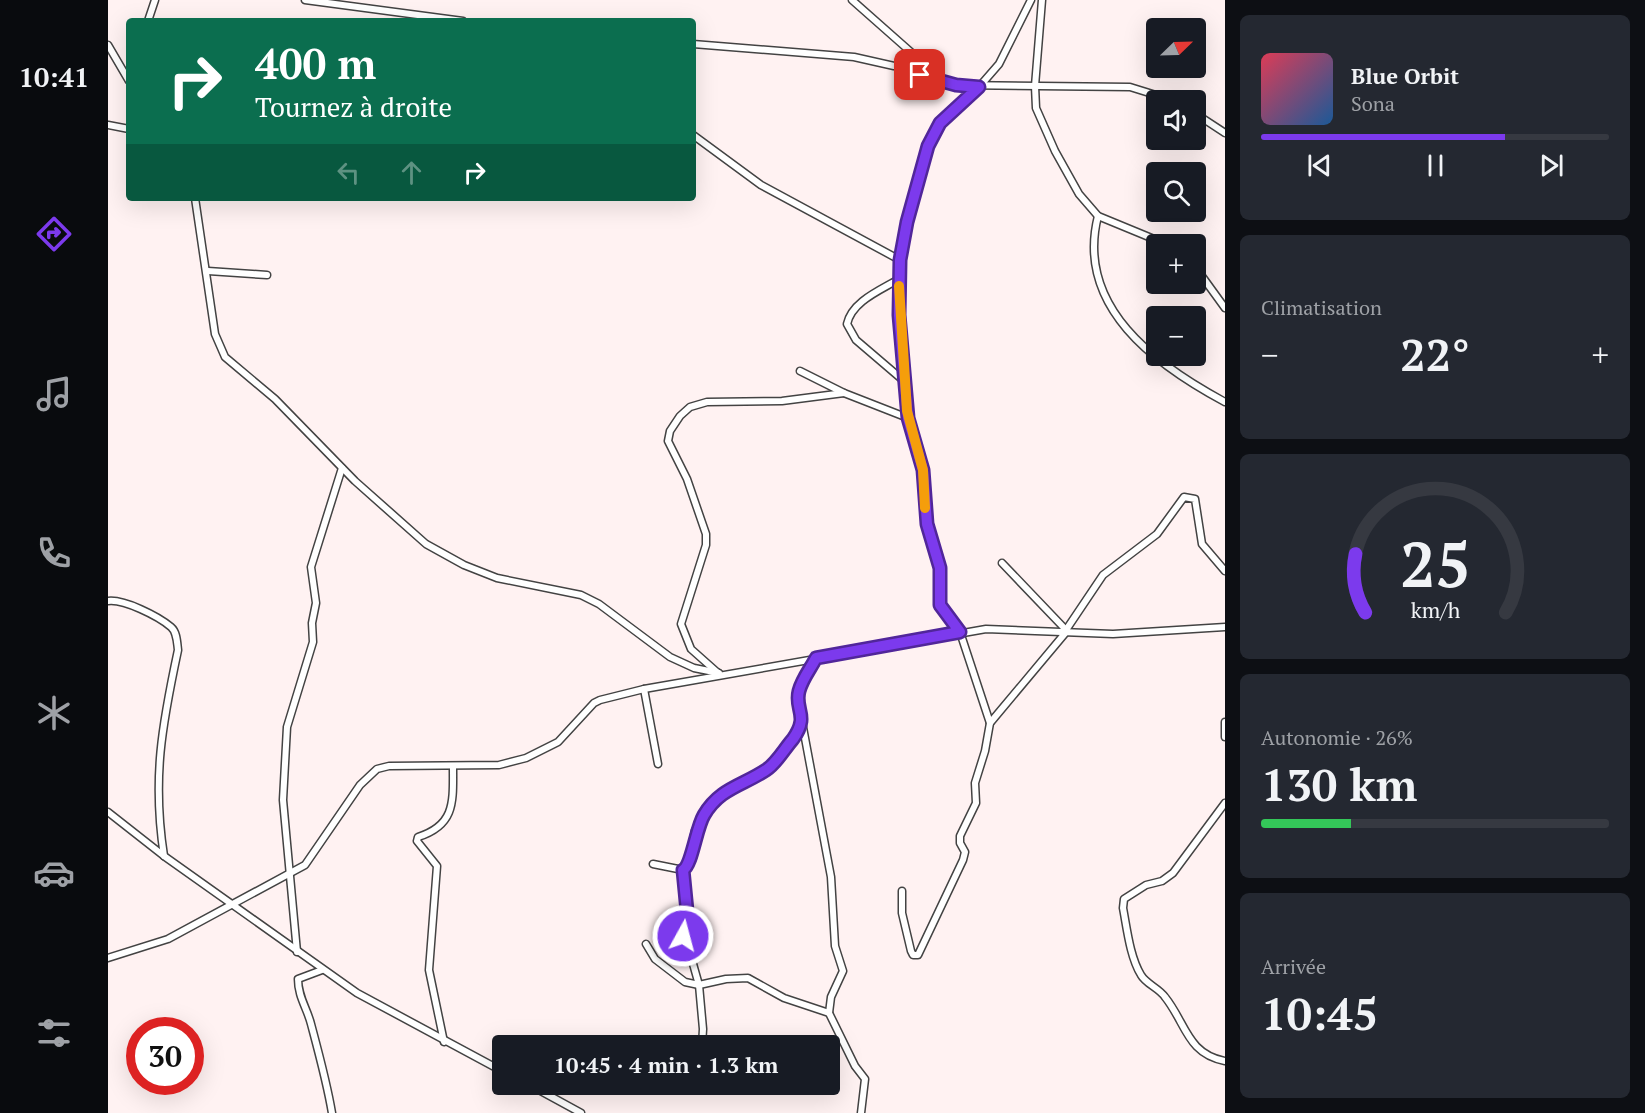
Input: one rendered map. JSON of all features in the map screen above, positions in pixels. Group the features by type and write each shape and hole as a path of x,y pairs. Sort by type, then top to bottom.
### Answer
{"street":[{"path":"149,18 154,0"},
{"path":"305,0 440,18"},
{"path":"852,0 912,53 933,79"},
{"path":"902,891 902,913 911,951 913,955 918,954 963,860 965,852 960,843 960,836 976,803 975,783 985,751 990,723 960,632 940,605 940,568 927,524 923,470 908,418 904,382 900,260 907,222 928,146 940,123 979,87 999,64 1031,0"},
{"path":"1042,0 1035,86 1039,119 1079,195 1098,216 1146,236"},
{"path":"696,44 854,57 894,66 933,79 979,87 1130,87 1146,92"},
{"path":"108,45 126,76"},
{"path":"1206,121 1225,133"},
{"path":"108,125 126,128"},
{"path":"696,137 761,185 900,260"},
{"path":"196,201 208,270 215,334 225,357 275,399 342,468 426,544 464,565 497,578 581,596 599,604 670,657 694,668 721,674"},
{"path":"1098,216 1094,249 1099,275 1121,324 1153,357 1225,402"},
{"path":"208,270 267,275"},
{"path":"900,279 861,302 848,318 847,324 856,340 891,367 904,382"},
{"path":"1206,282 1225,308"},
{"path":"800,371 844,393 908,418"},
{"path":"721,674 691,649 681,624 706,545 706,534 687,478 668,441 670,431 690,407 707,402 782,401 844,393"},
{"path":"297,952 288,875 283,800 287,728 313,642 312,623 316,603 311,567 342,468"},
{"path":"990,723 1066,631 1103,575 1156,534 1184,497 1195,499 1202,544 1225,571"},
{"path":"1002,563 1066,631"},
{"path":"108,601 125,602 141,610 172,628 176,637 178,650 159,751 157,784 157,815 164,856"},
{"path":"108,958 168,939 233,906 305,865 360,785 377,769 389,766 499,765 526,758 558,742 597,701 721,674 960,632 1012,628 1113,634 1225,627"},
{"path":"816,658 798,691 831,877 834,946 843,970 831,997 829,1013 855,1066 865,1079 861,1113"},
{"path":"644,689 658,764"},
{"path":"703,1035 699,985 682,925 687,911 683,870 689,863 695,831 708,808 732,787 768,769 792,739 802,721"},
{"path":"1225,722 1225,737"},
{"path":"444,1042 429,969 437,866 417,841 418,837 432,833 446,821 451,810 453,766"},
{"path":"1225,803 1173,873 1132,892 1124,898 1123,908 1140,974 1165,996 1181,1019 1194,1047 1204,1055 1225,1061"},
{"path":"108,812 164,856 322,970 357,993 492,1066"},
{"path":"653,864 683,870"},
{"path":"646,945 655,959 684,982 699,985 726,979 747,978 784,998 829,1013"},
{"path":"322,970 298,979 298,993 310,1021 316,1048 321,1057 332,1113"},
{"path":"548,1095 582,1113"}],"slow traffic":[{"path":"899,286 899,315 907,411 923,470 925,508"}],"route":[{"path":"683,936 682,925 687,911 683,870 689,863 695,831 708,808 721,795 768,769 798,732 802,721 798,691 816,658 960,632 940,605 939,560 930,540 923,470 908,418 899,315 900,260 907,222 928,146 940,123 979,87 956,85 920,75"}]}
